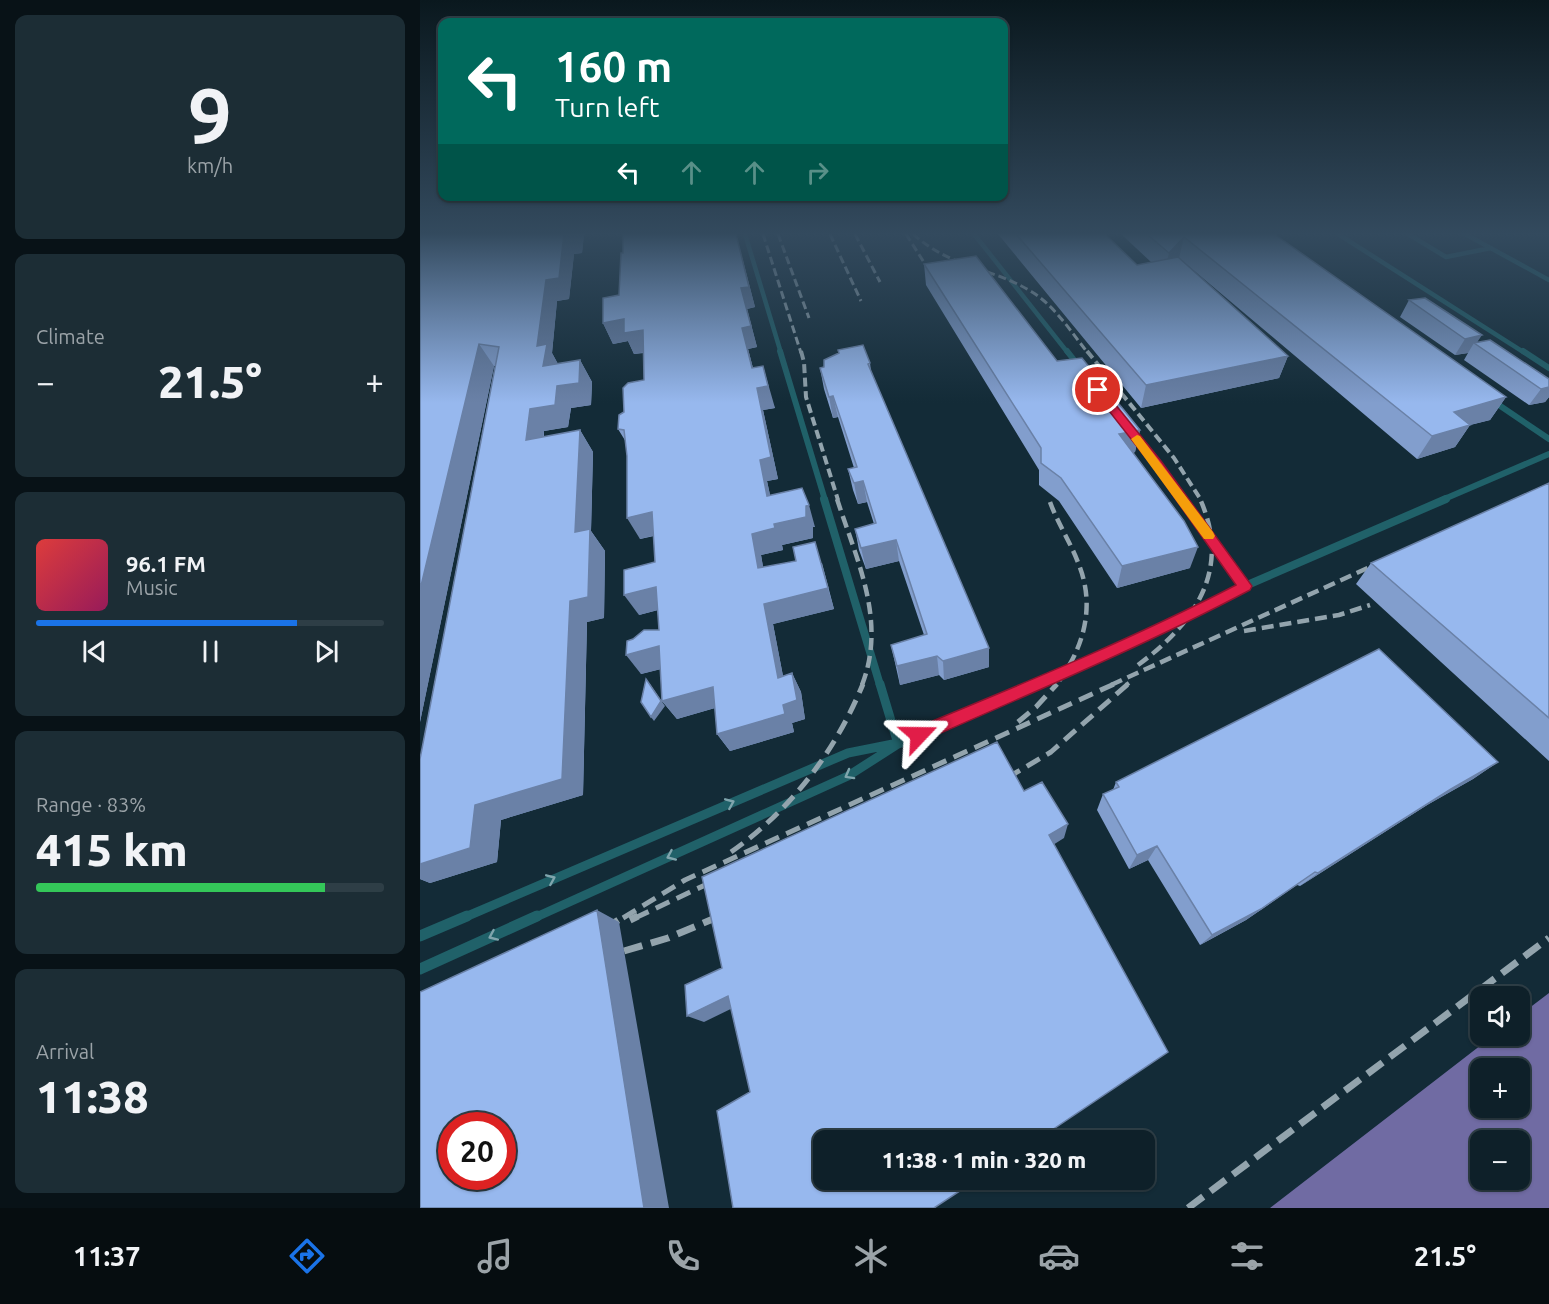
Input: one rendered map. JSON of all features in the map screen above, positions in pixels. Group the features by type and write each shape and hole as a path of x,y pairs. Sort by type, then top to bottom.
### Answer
{"lane":[{"path":"762,290 898,744"},
{"path":"1019,290 1084,372"},
{"path":"1427,290 1549,368"},
{"path":"1486,396 1549,439"},
{"path":"1127,427 1245,586"},
{"path":"420,969 848,776 898,744 1068,671 1192,614 1245,586 1549,454"},
{"path":"420,936 848,753 898,744"}],"shaded area":[{"path":"1549,993 1549,1208 1270,1208 1480,1046 1530,1046 1530,1007"}],"building":[{"path":"420,290 545,290 537,346 547,344 543,366 580,360 579,383 557,386 555,405 530,409 526,440 580,430 575,532 590,529 588,597 570,601 562,779 475,805 470,848 420,864 420,759 499,347 479,344 420,590"},
{"path":"619,290 742,290 751,326 742,328 752,368 763,366 768,386 757,388 771,457 760,460 767,496 802,488 809,505 806,506 806,517 774,524 775,528 752,534 758,568 796,561 793,547 815,542 828,588 764,604 778,678 792,673 797,700 783,705 785,714 717,734 713,687 662,701 659,646 626,655 627,641 644,630 659,630 656,587 624,595 624,570 655,562 652,512 627,518 627,456 624,430 618,429 619,415 624,412 623,388 628,383 644,380 643,330 624,333 624,319 603,323 603,298 619,295"},
{"path":"941,290 1003,290 1057,361 1082,358 1140,430 1119,434 1184,521 1198,547 1122,566 1061,478 1041,463 1041,448"},
{"path":"1065,290 1215,290 1288,356 1146,385"},
{"path":"1251,290 1354,290 1506,397 1454,412 1470,425 1432,436"},
{"path":"1425,298 1482,335 1465,339 1409,300"},
{"path":"1490,340 1549,379 1549,387 1541,389 1474,343"},
{"path":"863,345 870,363 868,364 989,648 943,661 937,656 897,666 891,645 927,634 896,540 861,548 855,529 876,523 863,481 854,483 848,469 857,467 833,396 829,397 820,368 824,367 824,360 839,353 838,350"},
{"path":"1549,483 1549,718 1371,563"},
{"path":"1379,649 1498,762 1318,873 1315,872 1261,909 1212,935 1157,846 1137,855 1103,794 1119,787 1116,782"},
{"path":"646,679 661,701 651,717 641,702"},
{"path":"997,742 1024,791 1042,782 1068,824 1049,835 1168,1052 1052,1130 813,1130 813,1190 961,1190 934,1208 733,1208 717,1111 750,1092 728,996 687,1016 685,985 722,968 702,877"},
{"path":"597,910 644,1208 420,1208 420,992"}],"railway":[{"path":"781,290 801,353"},
{"path":"799,290 809,318"},
{"path":"856,290 861,301"},
{"path":"1029,290 1055,312 1088,353"},
{"path":"801,351 806,397 838,500"},
{"path":"1087,351 1174,458 1201,500"},
{"path":"837,499 860,568 870,614 869,661 862,685"},
{"path":"1138,665 1176,631 1191,613 1202,593 1209,572 1212,549 1209,525 1200,499"},
{"path":"1050,502 1079,565 1086,597 1086,613 1080,643 1056,685"},
{"path":"1111,685 1383,561"},
{"path":"1244,631 1339,615 1370,605"},
{"path":"731,852 773,818 809,778 839,733 863,684"},
{"path":"1018,722 1036,707 1057,684"},
{"path":"623,918 685,880 1114,684"},
{"path":"1007,778 1051,752 1128,684"},
{"path":"635,918 720,878"},
{"path":"717,918 723,915"},
{"path":"602,930 625,916"},
{"path":"630,920 638,916"},
{"path":"624,951 668,938 720,916"},
{"path":"1188,1208 1549,938"}],"slow traffic":[{"path":"1137,439 1208,536"}],"route":[{"path":"919,735 1068,671 1192,614 1245,586 1157,464 1098,390"}]}
